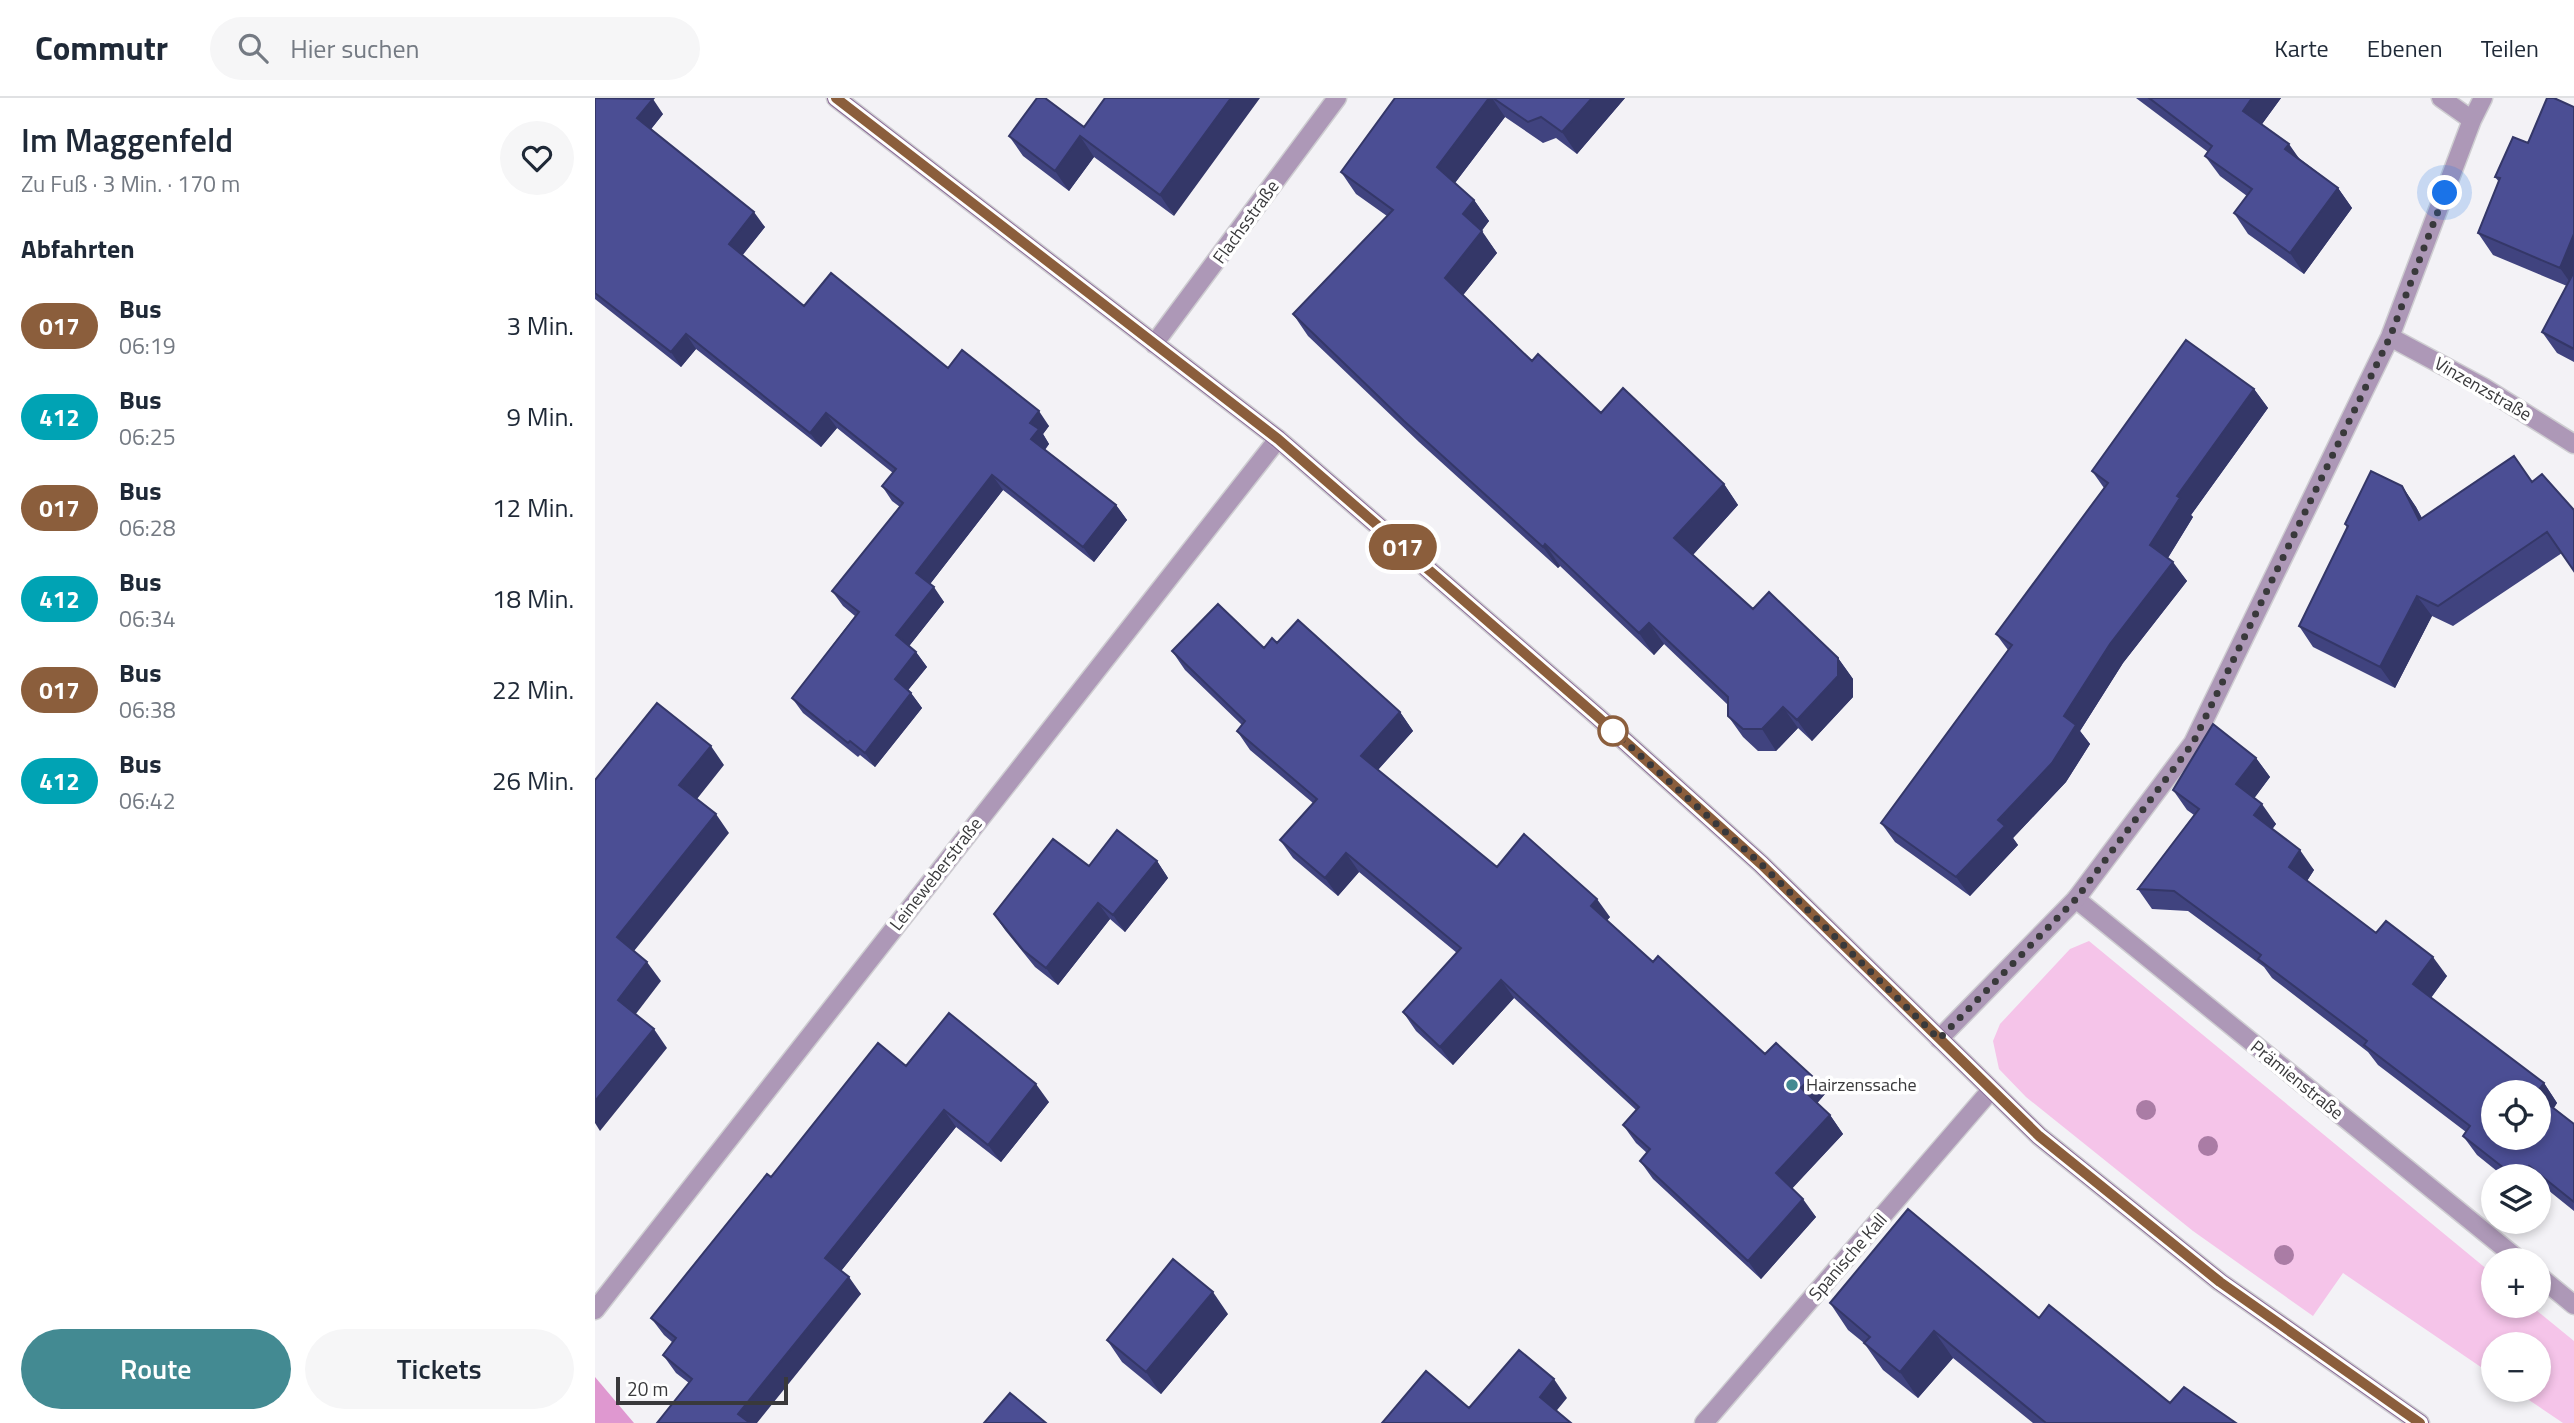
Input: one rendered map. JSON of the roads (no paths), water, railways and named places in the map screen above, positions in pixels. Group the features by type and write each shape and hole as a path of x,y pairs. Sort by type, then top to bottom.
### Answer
{"street":[{"path":"836,98 1278,439 1598,717 1761,864 2039,1136 2220,1282 2420,1423"},
{"name":"Flachsstraße","path":"1154,344 1337,98"},
{"path":"2441,98 2472,120"},
{"path":"1939,1039 2076,899 2193,743 2390,337 2472,120 2483,98"},
{"name":"Vinzenzstraße","path":"2390,337 2483,387 2574,444"},
{"name":"Leineweberstraße","path":"595,1310 1278,439"},
{"name":"Prämienstraße","path":"2076,899 2504,1248"},
{"name":"Spanische Kall","path":"1704,1423 1991,1090"},
{"path":"2551,1286 2574,1305"}],"place":[{"name":"Hairzenssache","path":"1792,1085"}]}
